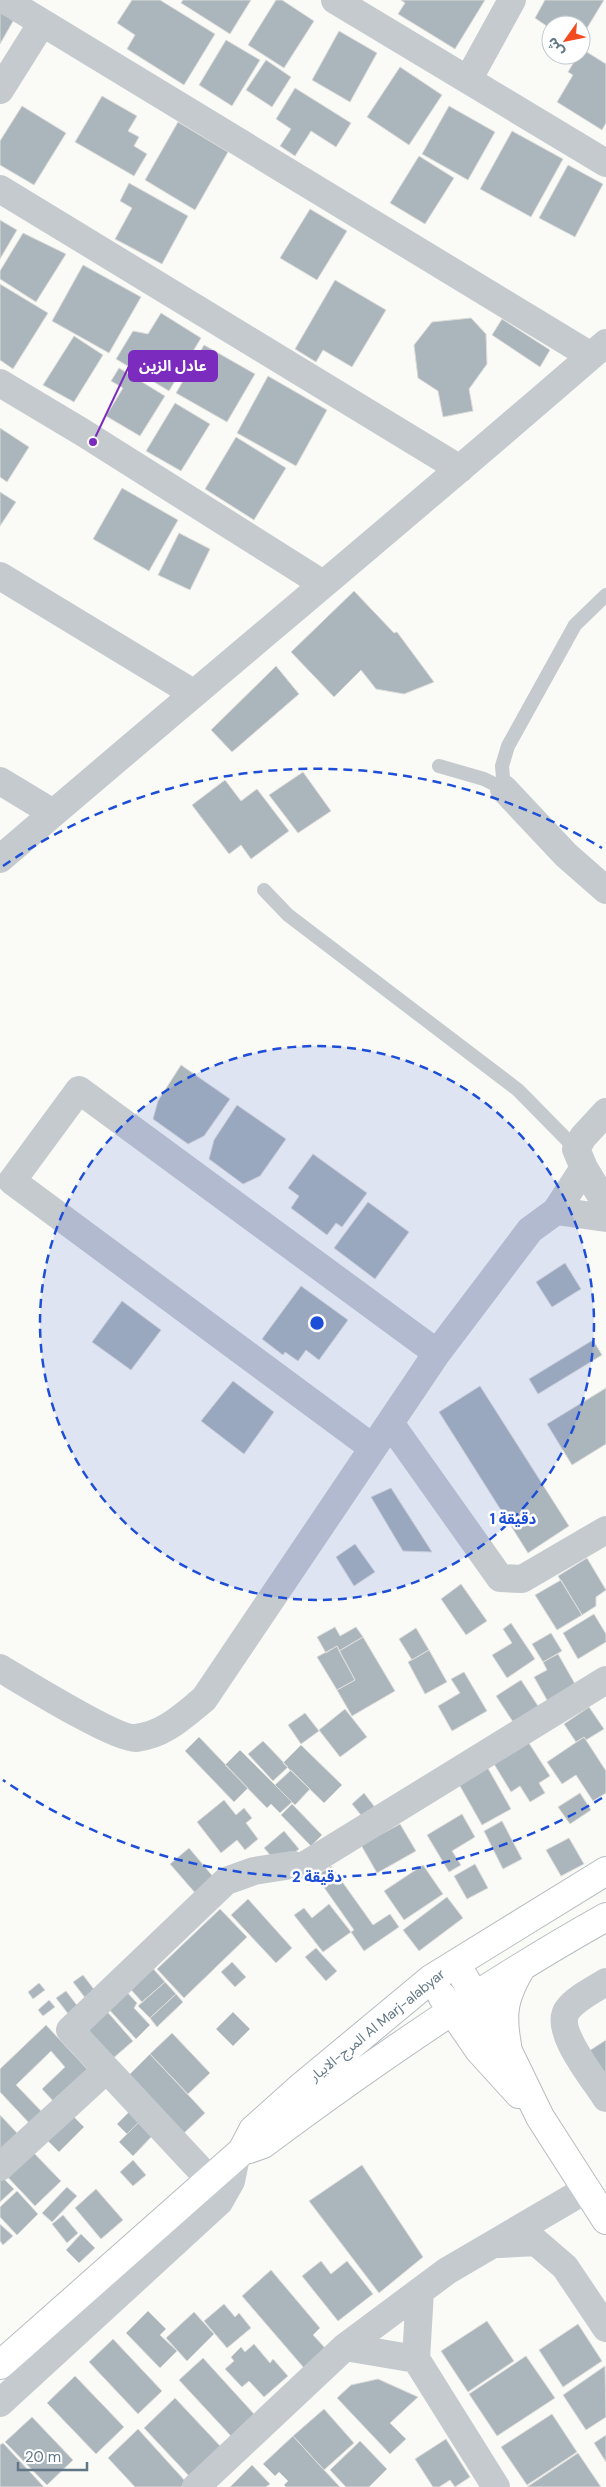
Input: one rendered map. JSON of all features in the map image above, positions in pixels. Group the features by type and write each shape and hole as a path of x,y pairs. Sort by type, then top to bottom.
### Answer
{"main road":[{"name":"المرج-الابيار Al Marj-alabyar","path":"239,2154 253,2130 300,2087 431,1978 606,1871"},
{"name":"المرج-الابيار Al Marj-alabyar","path":"0,2365 239,2154 263,2144 378,2060 521,1968 606,1917"},
{"path":"456,1964 508,2051 540,2117 606,2220"},
{"path":"508,2051 504,2028 504,2007 508,1991 521,1968"},
{"path":"431,1978 479,2050 540,2117"},
{"path":"409,2040 444,2038 479,2050"}],"street":[{"path":"0,858 599,349 4,0"},
{"path":"335,0 606,163"},
{"path":"468,80 512,0"},
{"path":"0,90 42,22"},
{"path":"0,189 460,469"},
{"path":"0,382 323,584"},
{"path":"0,576 193,693"},
{"path":"0,781 52,813"},
{"path":"504,788 566,855 606,890"},
{"path":"373,1448 12,1181 79,1090 437,1353"},
{"path":"0,1668 108,1729 134,1738 168,1729 204,1699 437,1353 530,1230 556,1211 580,1159 583,1137 606,1112"},
{"path":"580,1159 606,1204"},
{"path":"556,1211 606,1218"},
{"path":"390,1423 500,1578 522,1579 606,1530"},
{"path":"209,2179 70,2030 226,1881 254,1871 292,1865 302,1867 606,1680"},
{"path":"606,1982 576,2002 567,2011 563,2020 564,2030 570,2042 606,2098"},
{"path":"0,2166 106,2070"},
{"path":"0,2403 218,2202 231,2181 239,2154"},
{"path":"196,2487 345,2347 447,2271 587,2190"},
{"path":"495,2244 536,2242 565,2267 606,2328"},
{"path":"420,2291 416,2359 496,2487"},
{"path":"345,2347 416,2359"}],"lane":[{"path":"440,766 484,779 504,788 502,766 508,746 576,625 606,596"},
{"path":"264,890 288,915 518,1090 580,1159"}],"building":[{"path":"132,0 160,0 215,34 184,85 127,49 135,35 117,23"},
{"path":"183,0 251,0 230,34 181,3"},
{"path":"276,0 282,0 314,21 284,68 248,45"},
{"path":"401,0 485,0 455,49 398,14 405,3"},
{"path":"545,0 604,0 591,21 591,15 541,15 541,22 535,18"},
{"path":"0,7 16,16 0,44"},
{"path":"339,31 377,53 350,102 312,80"},
{"path":"226,40 260,60 232,106 199,85"},
{"path":"591,55 606,64 606,123 602,130 557,102 573,75 568,72 572,65 591,65"},
{"path":"266,60 291,77 272,107 246,90"},
{"path":"400,67 442,95 409,145 367,117"},
{"path":"295,88 351,123 336,147 311,131 295,156 280,146 291,129 276,119"},
{"path":"102,96 137,116 128,131 139,137 134,146 147,154 134,176 75,142"},
{"path":"22,106 66,133 34,185 0,165 0,141"},
{"path":"449,106 495,132 468,180 422,154"},
{"path":"178,122 228,152 195,210 145,180"},
{"path":"512,131 563,159 531,217 480,189"},
{"path":"419,156 454,178 425,224 390,203"},
{"path":"568,165 603,184 575,237 539,218"},
{"path":"129,183 188,216 162,264 115,239 132,208 120,201"},
{"path":"310,209 347,231 317,280 280,258"},
{"path":"0,220 17,230 0,259"},
{"path":"23,233 66,254 36,302 0,279 0,271"},
{"path":"83,265 141,297 109,353 52,321"},
{"path":"335,280 386,310 352,367 323,350 316,362 295,349"},
{"path":"0,284 48,313 13,369 0,360"},
{"path":"161,313 201,338 169,391 116,359 133,331 148,334"},
{"path":"471,318 486,334 487,364 469,389 473,411 443,417 438,391 418,378 414,345 432,322"},
{"path":"502,319 550,350 540,367 492,335"},
{"path":"74,336 103,355 74,402 43,385"},
{"path":"204,345 255,374 227,422 176,393"},
{"path":"119,368 165,396 140,436 106,416 123,388 111,381"},
{"path":"268,376 327,410 296,466 237,433"},
{"path":"175,403 210,424 181,471 146,451"},
{"path":"0,428 29,447 7,482 0,477"},
{"path":"236,437 286,468 254,520 205,489"},
{"path":"122,488 178,520 149,571 93,539"},
{"path":"0,492 16,502 0,526"},
{"path":"179,533 210,549 190,590 158,575"},
{"path":"354,591 394,633 397,632 434,682 404,694 376,689 361,670 334,697 291,652"},
{"path":"276,666 299,694 232,752 211,730"},
{"path":"303,772 331,811 298,833 269,795"},
{"path":"225,780 241,801 257,789 289,831 251,859 241,845 229,854 192,805"},
{"path":"181,1065 230,1099 204,1136 188,1144 153,1119 158,1101"},
{"path":"237,1105 286,1139 260,1176 243,1184 209,1159 214,1140"},
{"path":"313,1154 367,1193 342,1227 336,1223 327,1235 291,1208 299,1196 288,1188"},
{"path":"368,1202 409,1232 375,1279 334,1248"},
{"path":"565,1263 581,1289 552,1307 536,1282"},
{"path":"301,1286 348,1320 319,1360 306,1350 298,1361 285,1352 283,1355 262,1339"},
{"path":"122,1301 161,1330 131,1370 92,1342"},
{"path":"593,1340 602,1355 538,1394 529,1379"},
{"path":"233,1381 274,1412 244,1454 201,1421"},
{"path":"480,1386 569,1526 528,1553 439,1412"},
{"path":"606,1388 606,1444 572,1465 547,1424"},
{"path":"391,1488 432,1552 403,1551 371,1497"},
{"path":"355,1544 375,1572 354,1586 336,1557"},
{"path":"587,1558 606,1590 596,1597 596,1606 582,1615 558,1576"},
{"path":"561,1580 582,1615 557,1630 535,1595"},
{"path":"461,1584 487,1621 466,1635 441,1599"},
{"path":"594,1614 606,1634 606,1642 578,1659 563,1633"},
{"path":"511,1623 535,1659 507,1678 492,1655 512,1643 503,1629"},
{"path":"335,1627 340,1636 356,1627 363,1637 339,1651 337,1646 326,1653 317,1637"},
{"path":"416,1628 429,1650 412,1660 399,1639"},
{"path":"551,1633 562,1651 543,1662 532,1644"},
{"path":"363,1637 395,1691 352,1716 337,1690 355,1680 339,1651"},
{"path":"337,1646 355,1680 337,1690 317,1657"},
{"path":"429,1650 447,1682 425,1694 408,1662"},
{"path":"558,1654 579,1691 551,1707 534,1677 547,1670 543,1662"},
{"path":"464,1672 487,1711 452,1731 438,1706 460,1693 451,1679"},
{"path":"521,1680 540,1709 515,1725 496,1696"},
{"path":"589,1707 604,1729 586,1740 584,1737 576,1742 564,1724"},
{"path":"345,1709 367,1737 340,1757 319,1730"},
{"path":"305,1713 319,1731 301,1744 288,1725"},
{"path":"199,1737 248,1788 234,1802 185,1751"},
{"path":"525,1737 550,1776 539,1783 545,1793 530,1802 520,1786 511,1792 491,1759"},
{"path":"584,1737 606,1771 606,1793 593,1801 576,1775 562,1784 547,1762"},
{"path":"263,1741 288,1767 273,1781 248,1754"},
{"path":"301,1745 342,1785 324,1803 283,1763"},
{"path":"240,1750 292,1802 280,1813 271,1804 267,1808 225,1765"},
{"path":"485,1763 511,1809 482,1825 456,1779"},
{"path":"291,1770 310,1789 295,1805 275,1785"},
{"path":"364,1793 377,1810 365,1820 352,1804"},
{"path":"580,1793 591,1810 570,1824 558,1807"},
{"path":"224,1800 236,1815 244,1808 252,1818 246,1823 258,1839 245,1850 237,1840 221,1853 197,1822"},
{"path":"292,1804 322,1835 311,1846 281,1815"},
{"path":"462,1814 475,1837 452,1851 461,1865 449,1872 427,1835"},
{"path":"502,1821 522,1859 503,1869 484,1831"},
{"path":"400,1824 416,1851 377,1873 361,1845"},
{"path":"284,1831 299,1849 279,1865 264,1848"},
{"path":"569,1838 584,1864 561,1876 546,1850"},
{"path":"189,1848 215,1879 197,1895 170,1864"},
{"path":"475,1864 488,1888 467,1899 454,1876"},
{"path":"423,1865 443,1894 404,1920 384,1891"},
{"path":"331,1866 373,1925 390,1914 399,1927 364,1951 351,1932 354,1930 316,1876"},
{"path":"447,1897 463,1918 419,1951 403,1930"},
{"path":"248,1899 292,1948 276,1963 231,1915"},
{"path":"329,1904 351,1932 323,1952 294,1915 304,1908 312,1918"},
{"path":"220,1909 247,1937 184,1998 157,1969"},
{"path":"316,1948 337,1971 326,1981 305,1957"},
{"path":"232,1962 246,1977 235,1987 221,1972"},
{"path":"149,1964 165,1982 142,2002 126,1984"},
{"path":"83,1975 96,1992 86,1999 73,1982"},
{"path":"165,1982 176,1994 150,2018 138,2006"},
{"path":"39,1983 45,1990 33,1999 28,1992"},
{"path":"123,1988 137,2003 134,2008 150,2025 136,2039 105,2005"},
{"path":"66,1991 79,2008 69,2015 56,1998"},
{"path":"176,1994 183,2002 157,2027 150,2018"},
{"path":"49,2000 55,2007 43,2016 38,2010"},
{"path":"104,2008 133,2041 111,2060 83,2028"},
{"path":"233,2012 250,2029 233,2046 216,2029"},
{"path":"46,2025 89,2071 55,2103 42,2089 65,2067 51,2051 16,2085 44,2114 32,2126 0,2092 0,2069"},
{"path":"172,2033 210,2073 188,2094 150,2054"},
{"path":"606,2040 606,2077 589,2051"},
{"path":"150,2054 205,2113 182,2135 128,2076"},
{"path":"67,2110 84,2127 59,2152 42,2135"},
{"path":"130,2111 140,2121 127,2134 117,2124"},
{"path":"0,2115 18,2134 0,2151"},
{"path":"140,2121 154,2134 133,2156 119,2142"},
{"path":"29,2148 61,2181 35,2206 2,2171"},
{"path":"133,2160 146,2175 133,2186 120,2172"},
{"path":"362,2165 423,2257 379,2293 309,2201"},
{"path":"0,2177 14,2189 0,2202"},
{"path":"67,2187 77,2196 52,2222 42,2213"},
{"path":"96,2189 123,2220 101,2239 75,2208"},
{"path":"17,2191 38,2214 17,2235 0,2217 0,2207"},
{"path":"63,2215 78,2233 67,2243 52,2224"},
{"path":"0,2224 13,2236 3,2245 0,2241"},
{"path":"81,2234 95,2248 79,2263 66,2250"},
{"path":"321,2261 331,2274 347,2261 373,2294 338,2321 302,2276"},
{"path":"271,2270 320,2328 313,2335 326,2349 304,2368 242,2296"},
{"path":"224,2304 235,2317 239,2313 251,2328 227,2348 204,2321"},
{"path":"148,2311 166,2329 160,2335 177,2351 160,2368 126,2333"},
{"path":"194,2312 214,2334 187,2361 166,2338"},
{"path":"487,2321 514,2361 468,2392 441,2351"},
{"path":"578,2324 602,2361 563,2387 539,2350"},
{"path":"113,2339 162,2391 138,2414 89,2362"},
{"path":"254,2344 270,2363 273,2359 288,2376 264,2397 249,2381 242,2387 225,2369 234,2361 231,2357 241,2347 245,2352"},
{"path":"526,2356 555,2398 497,2436 469,2394"},
{"path":"203,2358 254,2414 231,2436 179,2380"},
{"path":"605,2366 606,2417 586,2430 563,2395"},
{"path":"75,2376 124,2427 96,2454 47,2403"},
{"path":"378,2379 418,2397 390,2423 406,2439 390,2454 337,2398 351,2385"},
{"path":"175,2398 222,2448 191,2478 144,2428"},
{"path":"324,2409 354,2443 324,2470 293,2436"},
{"path":"552,2414 577,2452 527,2485 501,2447"},
{"path":"32,2417 73,2460 47,2485 5,2442"},
{"path":"138,2429 186,2482 181,2487 135,2487 108,2458"},
{"path":"606,2435 606,2462 594,2443"},
{"path":"293,2436 340,2487 286,2487 284,2485 288,2481 279,2472 275,2476 263,2464"},
{"path":"446,2439 470,2477 455,2487 450,2480 439,2487 433,2487 415,2459"},
{"path":"360,2441 387,2469 369,2487 346,2487 330,2470"},
{"path":"3,2443 44,2487 0,2487 0,2445"},
{"path":"578,2453 601,2487 527,2487"},
{"path":"252,2465 270,2484 266,2487 230,2487"}],"place":[{"name":"عادل الزين","path":"93,442"}]}
